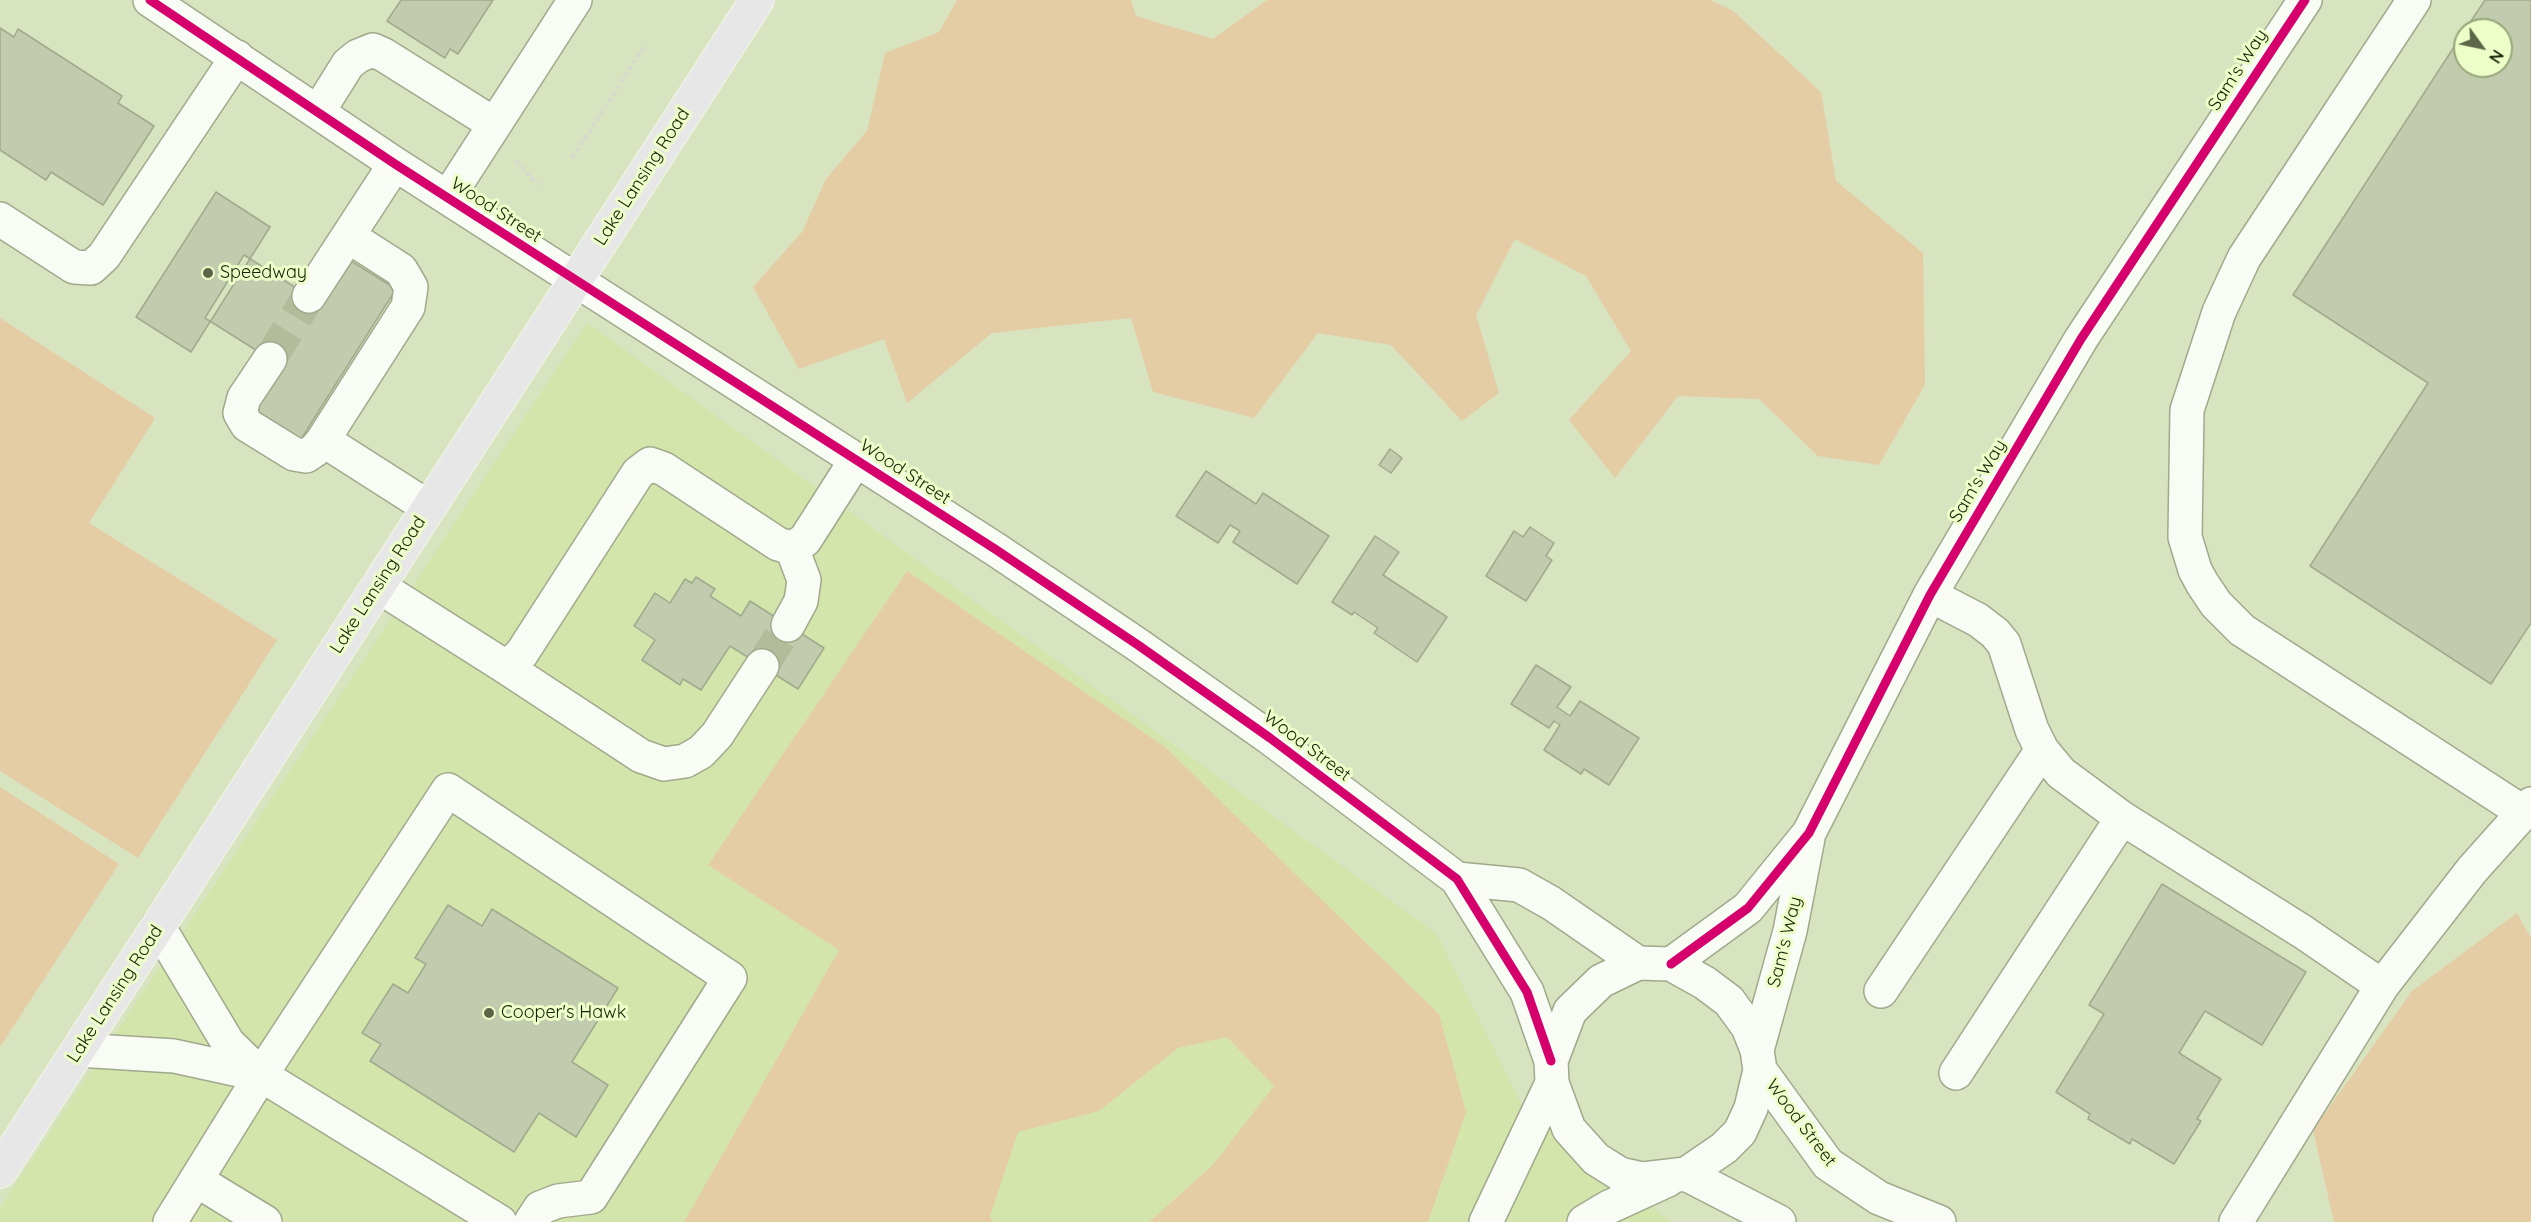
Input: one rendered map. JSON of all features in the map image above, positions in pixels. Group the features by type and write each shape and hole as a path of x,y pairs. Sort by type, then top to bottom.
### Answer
{"main road":[{"name":"Lake Lansing Road","path":"0,1171 757,0"}],"street":[{"name":"Wood Street","path":"150,0 395,164 856,460 1172,668 1457,879 1527,992 1551,1072"},
{"path":"448,197 575,0"},
{"name":"Sam's Way","path":"1671,964 1748,909 1809,833 1930,595 2081,339 2305,0"},
{"path":"2236,1222 2382,986 2472,870 2527,808 2242,630 2216,604 2194,570 2186,537 2187,410 2219,312 2244,258 2414,0"},
{"path":"318,112 348,64 358,56 373,50 494,124"},
{"path":"0,219 74,267 91,268 109,249 237,57"},
{"path":"309,296 395,164"},
{"path":"270,359 244,398 240,413 247,425 294,454 306,456 323,440 408,307 411,287 401,270 348,236"},
{"path":"323,440 428,507"},
{"path":"501,664 513,662 522,652 638,473 650,464 664,469 778,544 792,548 805,540 856,460"},
{"path":"788,625 801,601 804,580 792,548"},
{"path":"378,586 640,756 664,764 685,761 701,752 717,735 762,666"},
{"path":"1930,595 1978,620 1995,633 2004,644 2032,730 2042,750 2061,773 2122,818 2293,926 2382,986"},
{"path":"1881,991 2042,750"},
{"path":"170,1222 261,1075 448,790 730,978 591,1197 558,1201 540,1208 531,1222"},
{"path":"1956,1073 2122,818"},
{"name":"Sam's Way","path":"1759,1060 1790,931 1809,833"},
{"path":"1457,879 1519,885 1551,903 1638,963"},
{"path":"158,926 228,1042 261,1075 500,1222"},
{"path":"1486,1222 1551,1072 1570,1011 1601,981 1638,963 1671,964 1705,983 1729,1001 1748,1027 1759,1060 1751,1108 1740,1132 1724,1148 1680,1175 1609,1207 1584,1222"},
{"path":"78,1050 174,1056 261,1075"},
{"name":"Wood Street","path":"1759,1060 1828,1164 1879,1198 1939,1222"},
{"path":"1551,1072 1569,1129 1596,1159 1620,1174 1643,1179 1680,1175 1779,1222"},
{"path":"196,1180 266,1222"}],"path":[{"path":"572,158 644,47"}],"shaded area":[{"path":"957,0 1131,0 1136,16 1213,39 1267,0 1710,0 1732,10 1821,92 1836,181 1923,253 1925,385 1879,465 1818,456 1759,399 1678,396 1615,478 1569,420 1631,351 1586,276 1515,239 1476,315 1499,393 1462,421 1391,345 1318,333 1254,418 1153,392 1131,318 992,333 907,403 884,339 799,369 753,287 802,232 826,179 867,131 885,53 939,32"},
{"path":"0,318 155,418 89,523 277,640 138,858 0,771"},
{"path":"587,323 1437,934 1525,1112 1671,1222 0,1222 0,1208"},
{"path":"907,571 1165,747 1439,1014 1466,1112 1428,1222 1149,1222 1212,1166 1274,1086 1227,1037 1178,1048 1099,1111 1018,1132 990,1216 993,1222 684,1222 839,950 708,865"},
{"path":"0,787 119,864 0,1047"},
{"path":"2517,913 2531,938 2531,1222 2334,1222 2313,1130 2412,991"}],"building":[{"path":"401,0 493,0 458,54 450,49 445,58 387,21"},
{"path":"2485,0 2531,0 2531,623 2491,684 2310,566 2428,383 2293,295 2453,48 2453,78 2513,78 2513,18 2473,18"},
{"path":"0,28 14,37 18,29 122,96 118,103 154,126 103,205 51,172 46,180 0,150"},
{"path":"216,192 270,227 191,352 136,317"},
{"path":"244,255 323,305 351,261 396,289 301,439 255,410 270,359 205,318"},
{"path":"1390,449 1402,458 1391,473 1379,465"},
{"path":"1206,471 1256,504 1263,493 1329,536 1297,584 1233,542 1240,531 1230,525 1218,543 1176,516"},
{"path":"1530,527 1554,543 1546,556 1552,560 1526,601 1486,576 1514,531 1523,537"},
{"path":"1375,536 1399,552 1383,575 1447,617 1417,662 1374,633 1378,628 1354,612 1352,615 1332,602"},
{"path":"696,577 715,589 710,596 741,616 750,601 824,648 798,689 730,646 701,690 683,679 680,685 642,660 655,640 634,626 655,593 670,603 685,579 692,583"},
{"path":"1536,665 1571,687 1557,707 1570,716 1580,701 1639,738 1609,785 1584,769 1581,774 1544,750 1560,725 1554,721 1549,728 1511,704"},
{"path":"2162,884 2306,972 2262,1045 2205,1011 2179,1053 2221,1079 2197,1119 2201,1121 2174,1164 2132,1139 2130,1144 2088,1119 2090,1114 2056,1092 2104,1014 2089,1005"},
{"name":"Cooper's Hawk","path":"448,905 482,926 492,909 618,988 572,1062 608,1085 576,1137 539,1113 514,1152 370,1061 381,1044 362,1033 393,984 408,993 426,964 415,958"}],"tunnel":[{"path":"270,359 309,296"},
{"path":"762,666 788,625"}],"cycle path":[{"path":"150,0 395,164 995,549 1138,645 1270,738 1457,879 1527,992 1551,1061"},
{"path":"1671,964 1748,908 1809,833 1930,595 2081,339 2305,0"}],"place":[{"name":"Speedway","path":"208,273"},
{"name":"Cooper's Hawk","path":"489,1013"}]}
